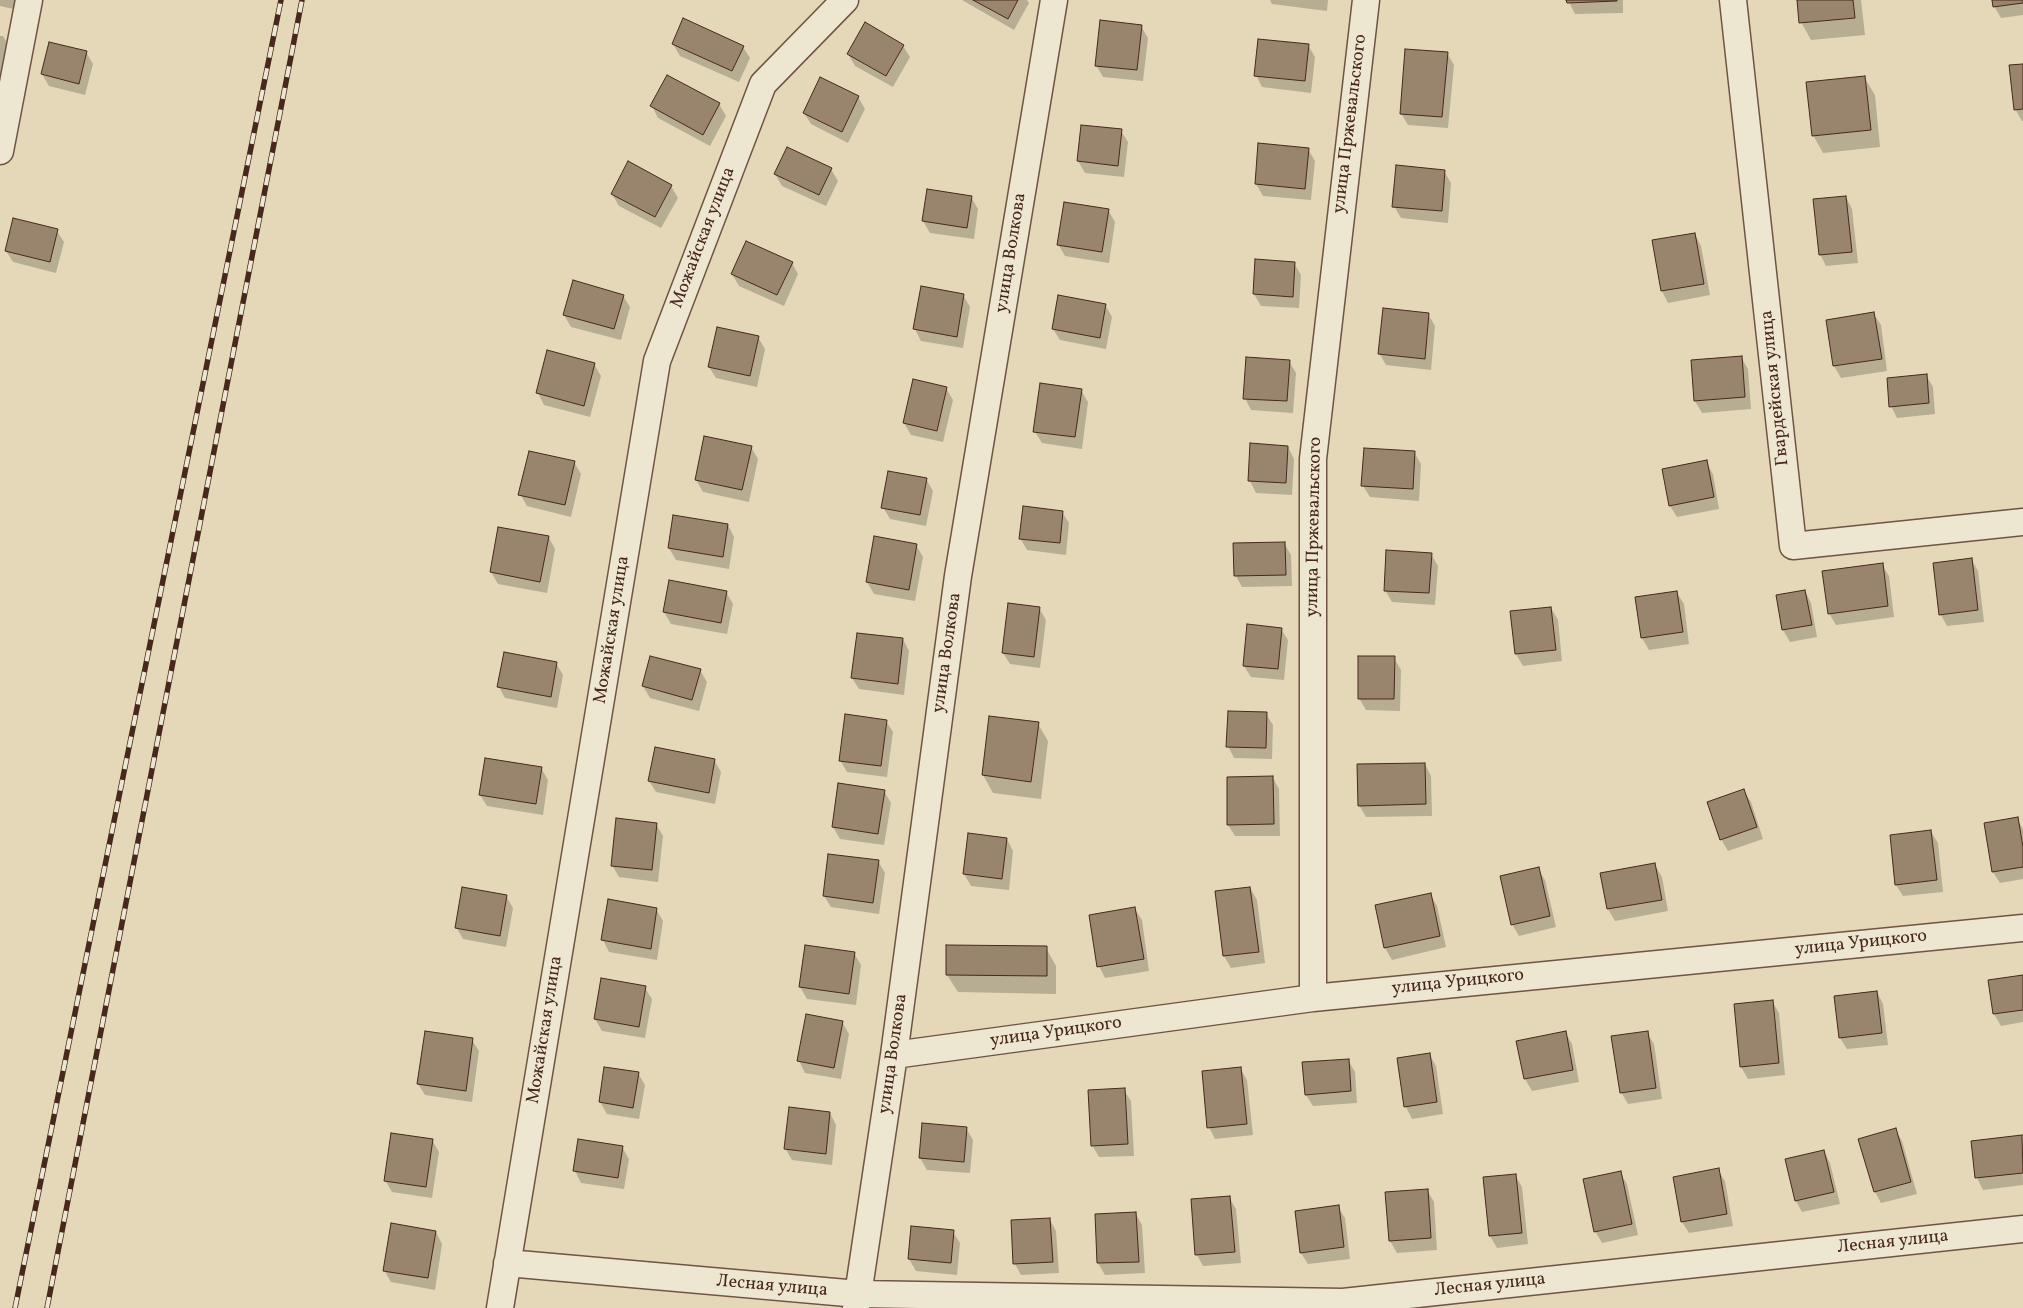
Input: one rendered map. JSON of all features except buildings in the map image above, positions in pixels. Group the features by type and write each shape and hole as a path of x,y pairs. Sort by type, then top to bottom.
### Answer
{"street":[{"path":"0,151 29,0"},
{"name":"Можайская улица","path":"500,1308 657,361 763,84 845,0"},
{"name":"улица Волкова","path":"857,1301 894,1055 958,576 1054,0"},
{"name":"улица Пржевальского","path":"1313,998 1313,458 1366,0"},
{"name":"Гвардейская улица","path":"1733,0 1793,546 2023,522"},
{"name":"улица Урицкого","path":"894,1055 1313,998 2023,928"},
{"name":"Лесная улица","path":"507,1263 857,1301 1343,1305 2023,1229"}],"railway":[{"path":"15,1308 281,0"},
{"path":"47,1308 302,0"}]}
